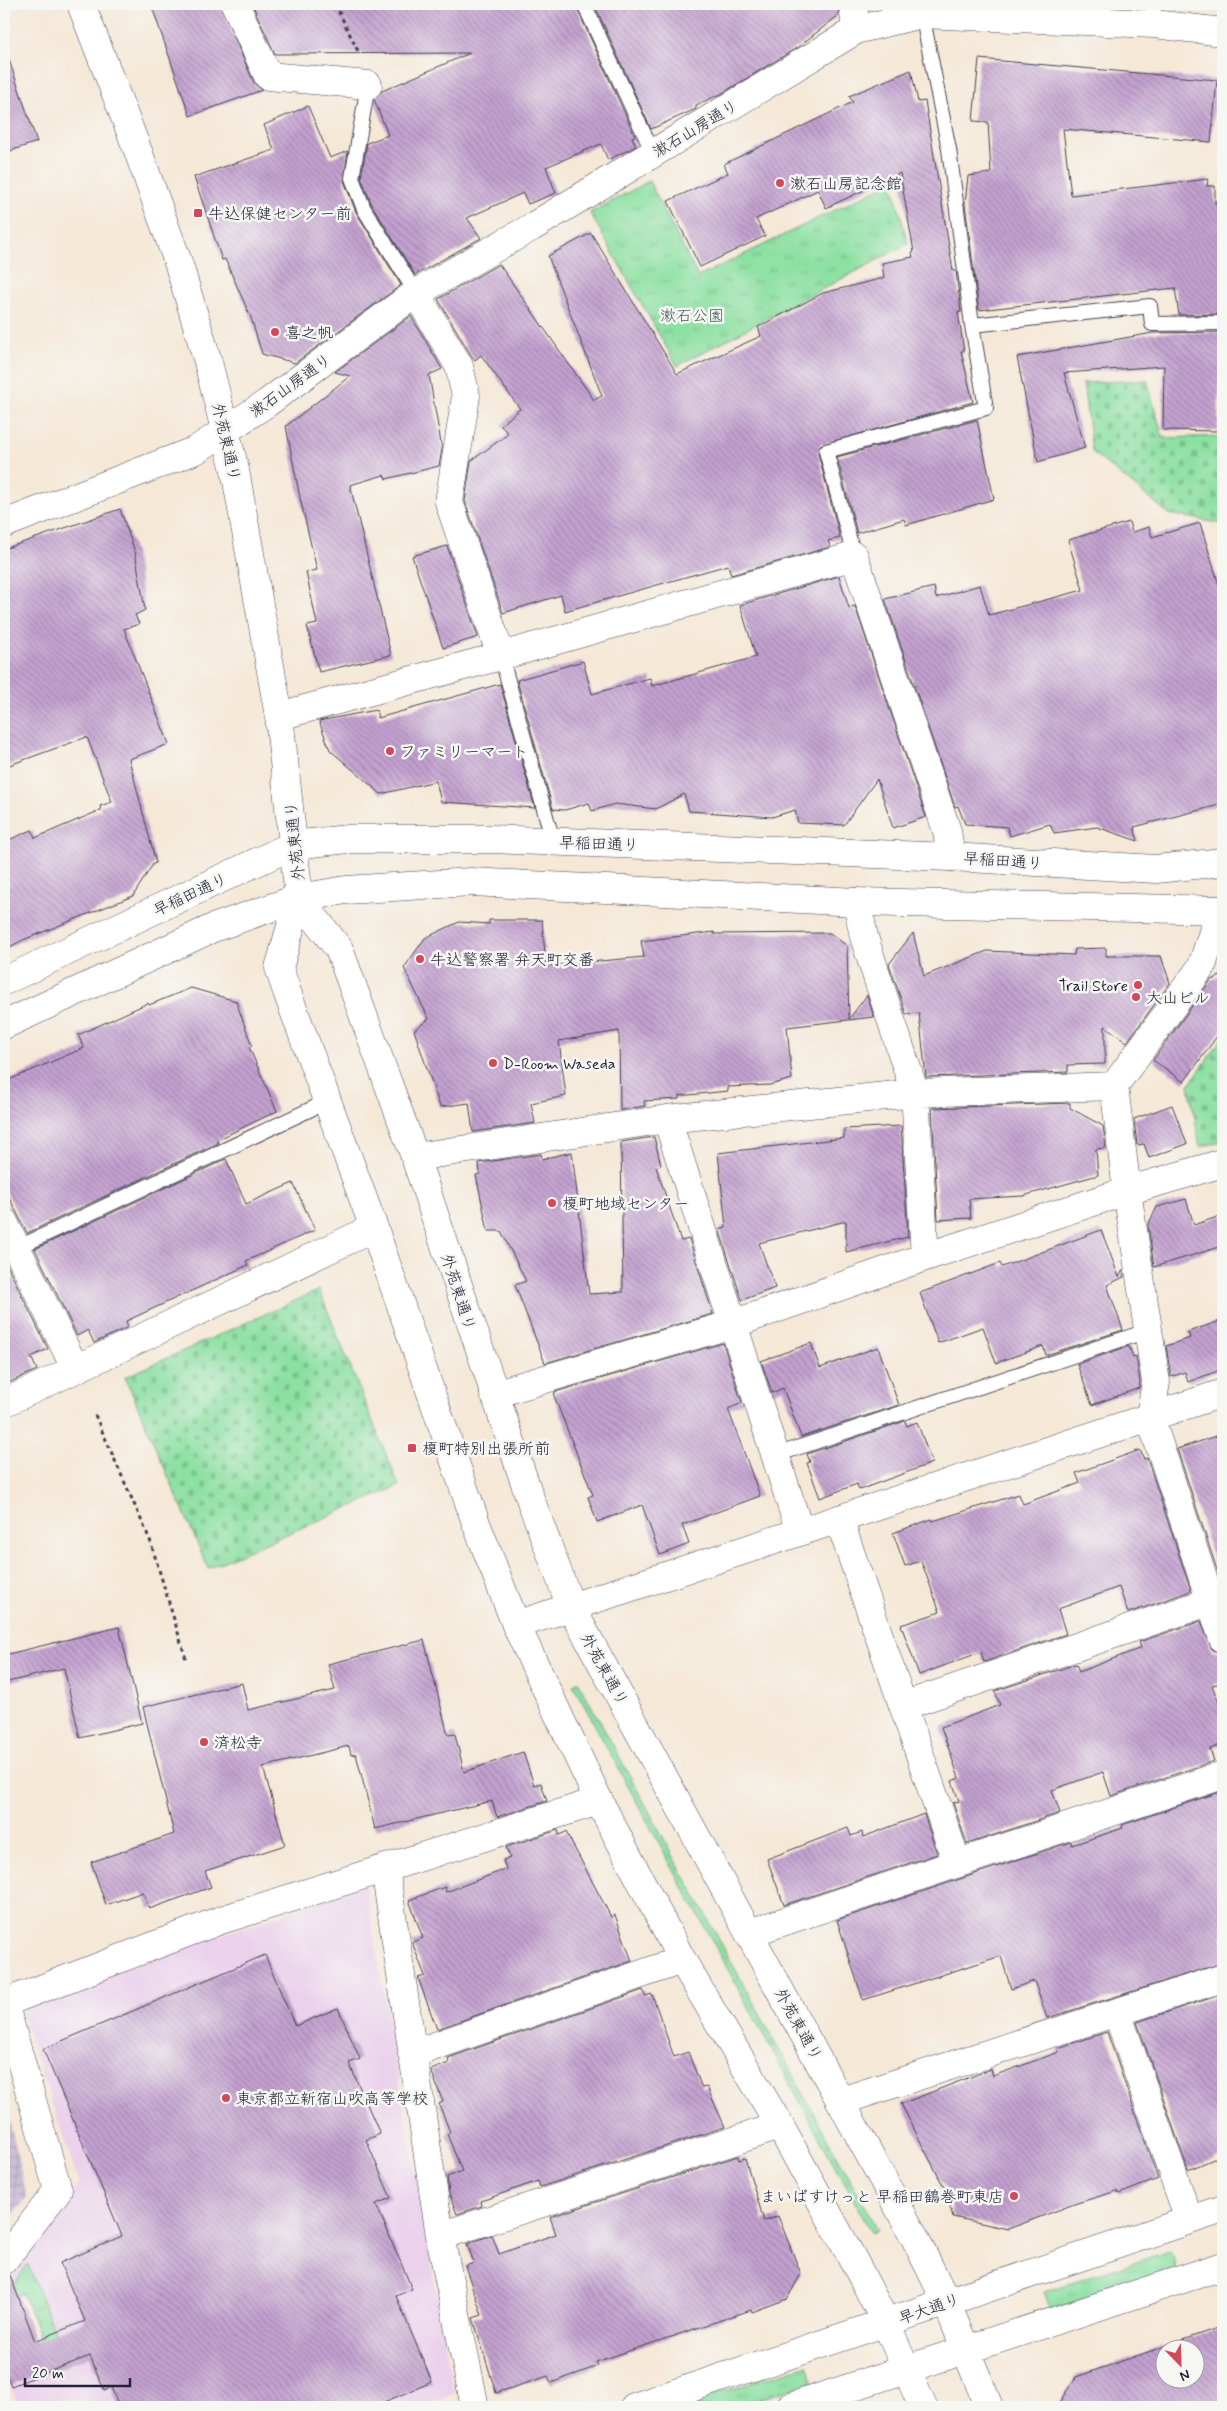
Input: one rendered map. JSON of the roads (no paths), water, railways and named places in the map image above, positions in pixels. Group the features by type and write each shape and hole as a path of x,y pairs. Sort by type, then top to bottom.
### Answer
{"street":[{"name":"外苑東通り","path":"81,4 138,151 179,265 226,431 279,716 300,898 279,968 326,1102 374,1228 476,1522 516,1625 600,1801 682,1960 780,2126 886,2323 923,2407"},
{"path":"235,4 268,76 368,85"},
{"path":"853,4 856,30"},
{"name":"漱石山房通り","path":"4,524 196,450 226,431 416,293 532,227 856,30 922,14 1036,11 1154,14 1223,32"},
{"path":"416,293 459,366 466,396 448,502 501,656"},
{"path":"279,716 501,656 854,556 947,831 951,857"},
{"name":"早稲田通り","path":"4,981 293,845 348,839 411,838 552,841 951,857 1156,869 1223,862"},
{"path":"4,1025 184,940 300,898 346,890 471,882 857,902 1222,910 1202,966 1114,1086 1127,1191 1156,1382 1150,1417 1217,1599 1223,1639"},
{"name":"外苑東通り","path":"300,898 338,949 415,1157 494,1394 571,1607 915,2238 946,2301 989,2407"},
{"path":"857,902 864,937 915,1093 925,1257"},
{"path":"415,1157 667,1119 915,1093 1114,1086"},
{"path":"667,1119 800,1532"},
{"path":"494,1394 733,1324 925,1257 1127,1191 1223,1163"},
{"path":"4,1222 10,1251 75,1368"},
{"path":"4,1402 374,1228"},
{"path":"516,1625 1223,1393"},
{"path":"839,1518 957,1863"},
{"path":"903,1706 1217,1599"},
{"path":"749,1933 1223,1775"},
{"path":"4,2260 58,2190 4,2003 221,1920 600,1801"},
{"path":"385,1868 440,2236 474,2407"},
{"path":"412,2054 682,1960"},
{"path":"841,2101 1223,1978"},
{"path":"1117,2012 1189,2220"},
{"path":"440,2236 780,2126"},
{"name":"早大通り","path":"634,2407 1223,2209"},
{"path":"790,2407 1223,2266"}],"lane":[{"path":"584,4 652,153"},
{"path":"854,556 826,451 986,408 972,325 949,149 922,14"},
{"path":"368,85 352,178 364,209 416,293"},
{"path":"972,325 1150,306 1152,324 1223,323"},
{"path":"501,656 552,841"},
{"path":"10,1251 326,1102"},
{"path":"776,1455 1147,1331"}],"place":[{"name":"漱石山房記念館","path":"780,183"},
{"name":"牛込保健センター前","path":"198,213"},
{"name":"喜之帆","path":"275,332"},
{"name":"ファミリーマート","path":"390,751"},
{"name":"牛込警察署 弁天町交番","path":"420,959"},
{"name":"Trail Store","path":"1138,985"},
{"name":"大山ビル","path":"1136,997"},
{"name":"D-Room Waseda","path":"493,1063"},
{"name":"榎町地域センター","path":"552,1203"},
{"name":"榎町特別出張所前","path":"412,1448"},
{"name":"済松寺","path":"204,1742"},
{"name":"東京都立新宿山吹高等学校","path":"226,2098"},
{"name":"まいばすけっと 早稲田鶴巻町東店","path":"1014,2196"}],"park label":[{"name":"漱石公園","path":"692,315"}]}
